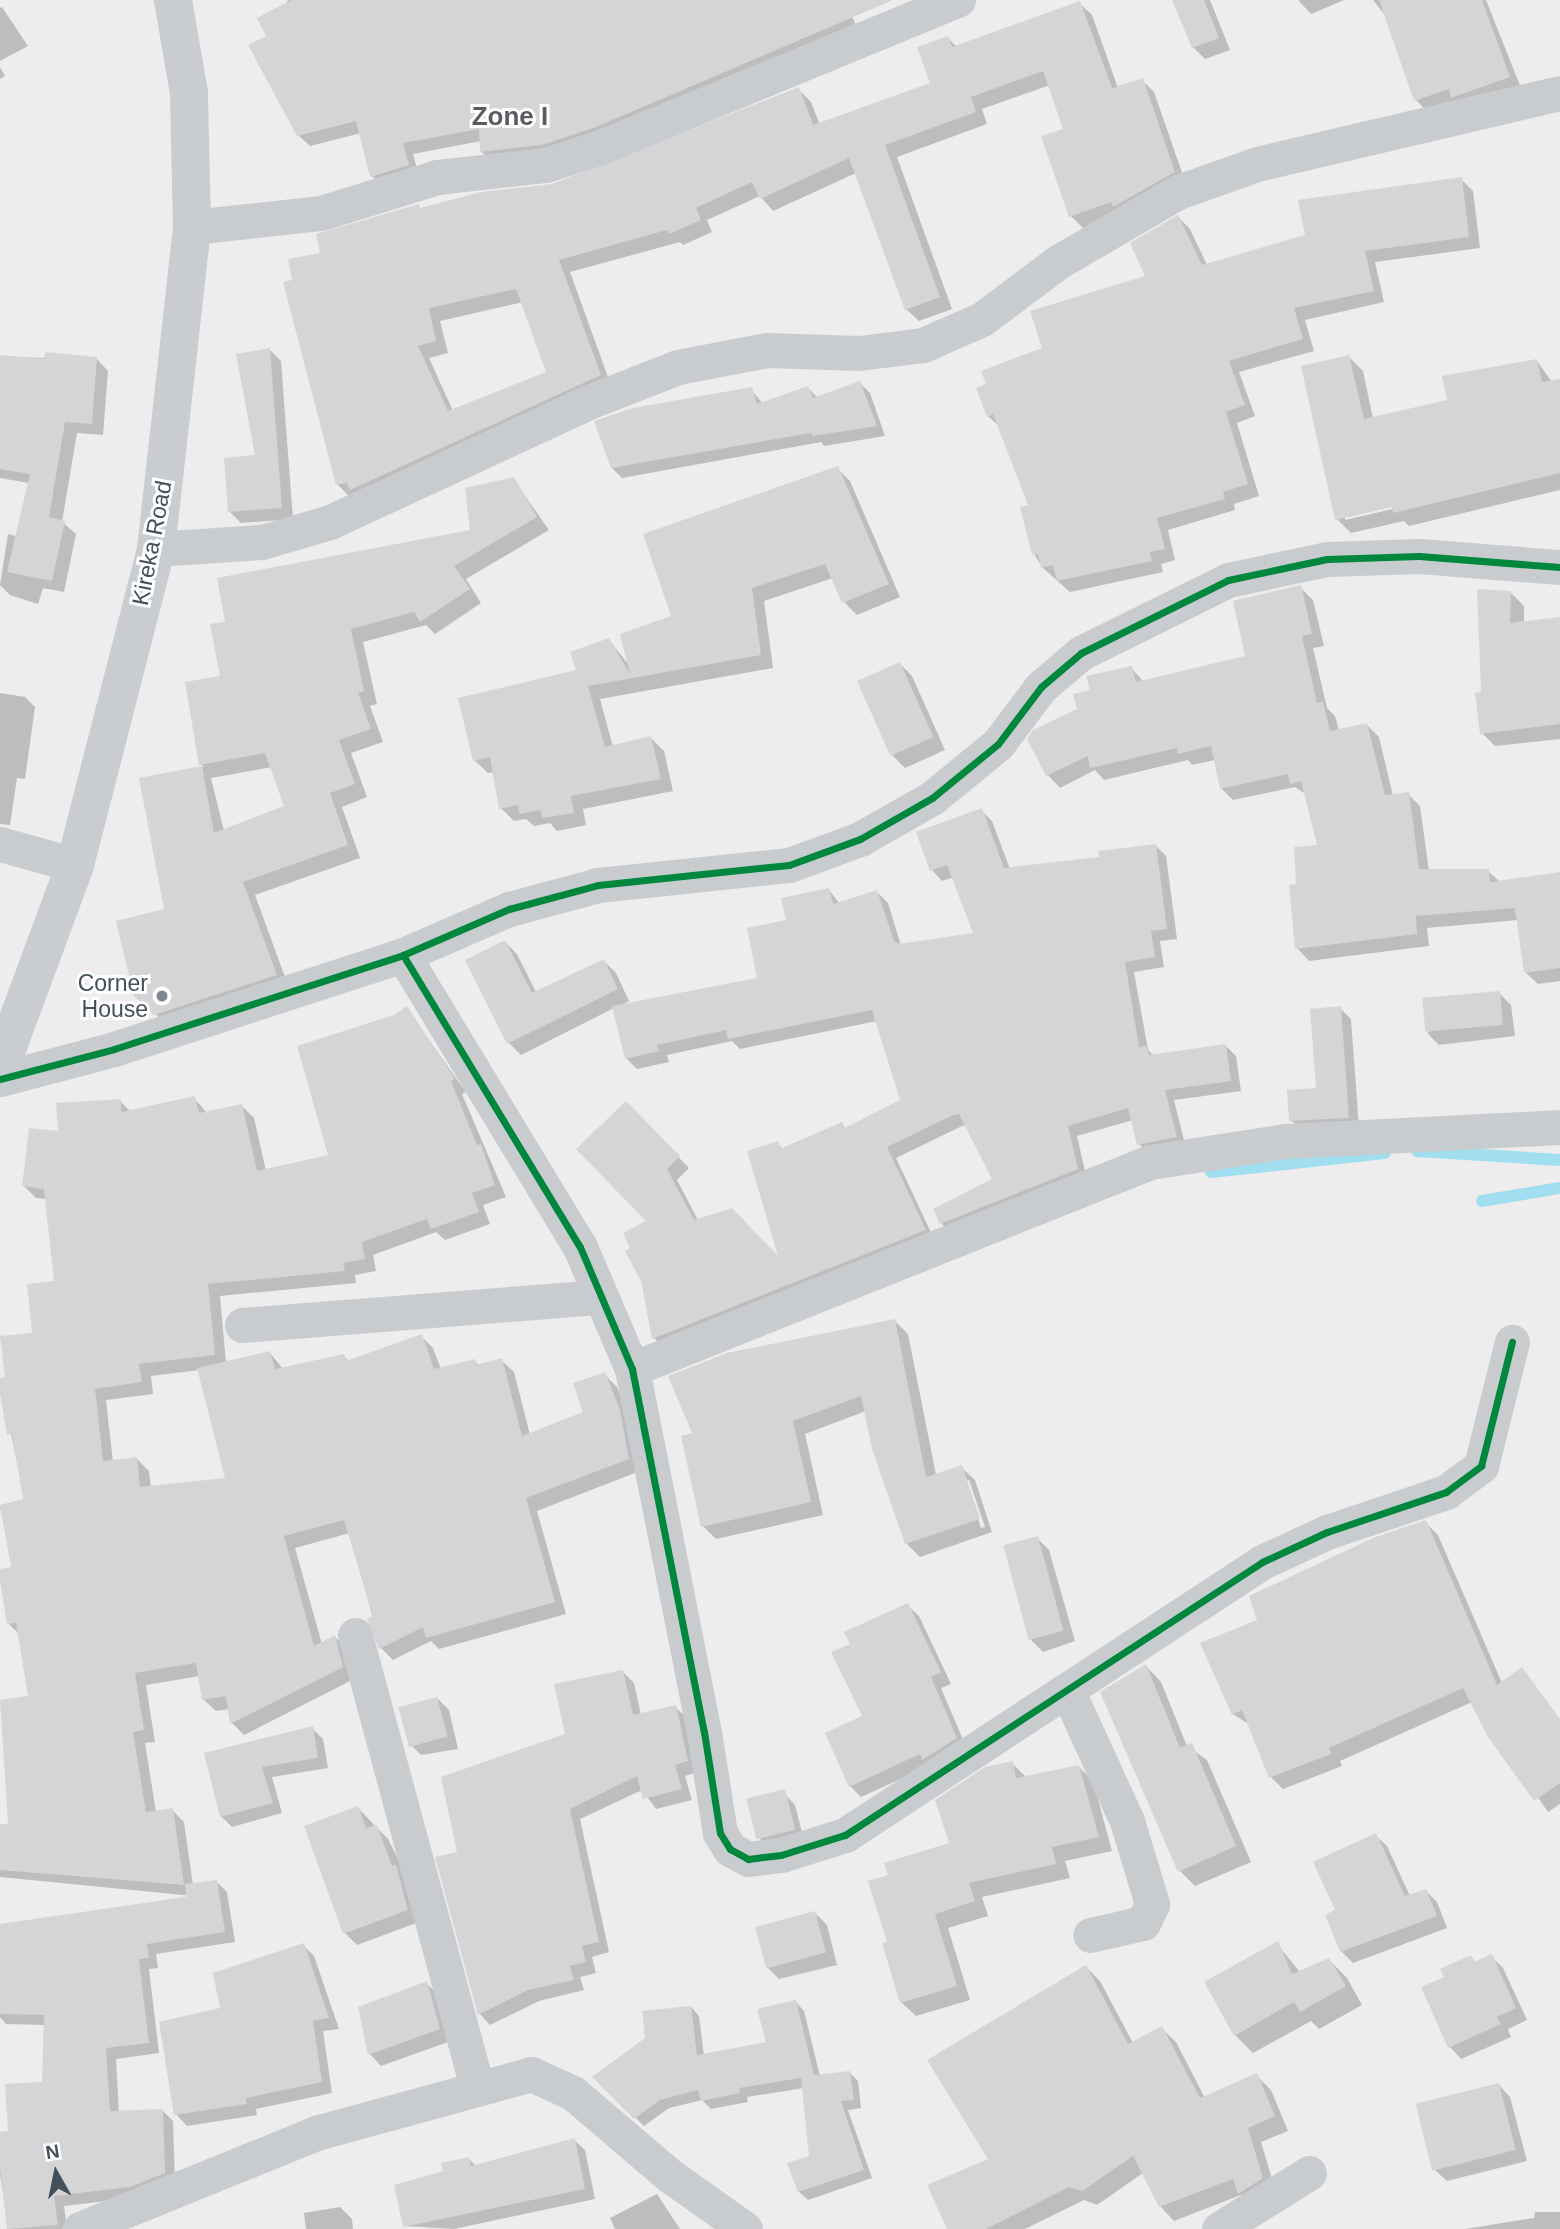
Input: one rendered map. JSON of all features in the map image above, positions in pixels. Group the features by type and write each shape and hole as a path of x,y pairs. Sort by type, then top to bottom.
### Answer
{"main road":[{"name":"Kireka Road","path":"0,1068 75,865 156,549 192,227 188,93 173,0"}],"street":[{"path":"192,227 321,213 438,177 547,165 603,146 958,0"},
{"path":"156,549 262,542 330,522 586,403 678,367 767,350 859,353 923,345 982,319 1058,262 1178,192 1257,164 1560,93"},
{"path":"0,1079 114,1049 403,955 509,909 598,885 789,865 860,839 932,799 988,751 1041,687 1081,653 1228,579 1327,559 1419,556 1560,566"},
{"path":"0,844 75,865"},
{"path":"403,955 580,1247 632,1369 704,1732 720,1833 730,1849 748,1859 781,1856 845,1835 1068,1692 1262,1562 1327,1532 1446,1492 1481,1466 1512,1342"},
{"path":"632,1369 1150,1161 1285,1142 1560,1127"},
{"path":"242,1325 600,1297"},
{"path":"355,1635 476,2085"},
{"path":"1068,1692 1127,1821 1152,1904 1143,1923 1090,1935"},
{"path":"80,2229 316,2133 476,2085 531,2074 553,2080 669,2175 745,2229"},
{"path":"1219,2229 1309,2173"}],"building":[{"path":"291,0 893,0 596,127 542,145 480,152 479,129 403,143 409,165 370,177 356,121 297,136 248,45 266,36 257,18"},
{"path":"1172,0 1204,0 1219,38 1192,48"},
{"path":"1379,0 1482,0 1510,77 1451,98 1449,89 1414,101"},
{"path":"1080,1 1112,88 1143,78 1175,172 1113,207 1111,202 1069,217 1041,136 1063,129 1043,71 971,97 976,112 885,145 940,297 905,310 849,158 760,199 752,182 696,208 701,220 669,234 667,230 559,260 601,375 350,490 347,483 336,485 283,282 292,280 288,259 320,253 316,234 419,204 420,208 481,192 552,184 799,87 813,125 930,83 917,47 948,36 952,47","holes":["516,289 546,372 448,411 418,346 436,341 429,308"]},
{"path":"1462,177 1469,237 1365,251 1374,291 1294,308 1303,339 1229,361 1245,405 1226,412 1248,484 1223,492 1225,499 1157,518 1165,549 1150,552 1152,561 1057,581 1053,565 1041,568 1038,554 1032,555 1020,507 1028,505 993,414 987,417 976,388 986,384 981,371 1042,348 1030,311 1145,276 1130,243 1178,215 1202,265 1305,235 1298,200"},
{"path":"270,348 282,508 228,512 224,458 255,455 236,354"},
{"path":"45,352 97,357 92,424 65,422 49,517 65,521 52,581 7,572 30,474 0,469 0,355 44,359"},
{"path":"1349,355 1364,419 1447,400 1442,376 1537,359 1542,382 1560,379 1560,473 1393,513 1392,507 1335,520 1301,366"},
{"path":"860,381 877,426 813,436 811,433 611,468 594,421 633,408 752,387 757,404 808,386 813,398"},
{"path":"838,466 889,584 842,603 825,564 752,588 761,655 588,686 605,747 651,736 661,779 571,796 574,813 542,818 541,810 519,814 518,805 499,809 490,757 473,761 458,698 576,670 570,652 609,638 630,674 620,634 671,616 643,534"},
{"path":"514,477 537,517 454,566 470,589 420,622 414,612 351,629 364,691 358,693 371,729 339,740 355,784 330,793 348,845 243,882 277,975 154,1015 134,996 116,921 164,909 139,778 202,766 214,833 284,806 265,753 199,765 185,682 220,676 210,624 225,622 217,578 470,530 465,488"},
{"path":"1301,585 1312,634 1302,636 1317,703 1323,702 1330,731 1367,723 1385,795 1409,792 1419,869 1489,869 1490,882 1560,872 1560,968 1524,973 1515,908 1416,916 1417,934 1295,949 1289,885 1296,884 1294,847 1317,845 1301,781 1290,784 1288,774 1220,789 1211,746 1178,754 1177,748 1090,768 1088,756 1046,776 1027,739 1033,730 1077,709 1073,694 1090,690 1086,676 1132,666 1136,682 1245,656 1233,601"},
{"path":"1477,589 1511,591 1510,623 1560,617 1560,724 1480,734 1475,693 1481,692"},
{"path":"900,662 933,737 890,756 857,681"},
{"path":"982,808 1004,868 1099,857 1098,851 1156,844 1167,929 1151,931 1155,957 1125,962 1139,1047 1146,1046 1149,1055 1226,1044 1231,1081 1165,1090 1177,1137 1137,1145 1128,1108 1068,1126 1078,1169 940,1224 933,1209 992,1179 959,1114 951,1116 887,1147 926,1230 652,1339 641,1281 625,1251 630,1248 623,1233 646,1221 576,1149 626,1101 680,1156 667,1169 694,1220 732,1208 778,1256 747,1151 778,1141 780,1149 842,1122 845,1128 900,1100 872,1010 728,1039 726,1030 657,1045 659,1051 625,1059 612,1006 757,978 747,928 786,920 781,898 829,888 833,904 877,890 894,941 900,944 973,933 947,865 930,871 916,832"},
{"path":"505,940 532,993 604,959 618,989 507,1044 465,960"},
{"path":"1500,991 1503,1025 1425,1032 1422,998"},
{"path":"407,1006 455,1079 451,1081 477,1145 481,1144 495,1185 472,1193 479,1212 431,1229 427,1219 362,1242 365,1259 343,1263 345,1271 208,1284 215,1355 139,1364 142,1382 95,1389 103,1461 137,1457 140,1487 225,1478 197,1368 270,1351 275,1369 344,1354 346,1361 422,1334 434,1369 475,1359 476,1365 502,1358 522,1436 583,1412 573,1383 605,1372 620,1410 629,1459 526,1498 555,1602 426,1638 423,1627 379,1649 367,1619 373,1616 344,1520 284,1536 314,1646 335,1635 343,1667 230,1724 226,1696 202,1700 196,1663 135,1673 144,1730 133,1732 146,1812 173,1808 184,1885 0,1870 0,1824 8,1824 0,1700 28,1696 16,1623 7,1624 0,1581 0,1569 11,1567 0,1505 23,1499 12,1434 7,1435 0,1394 0,1378 5,1377 0,1336 32,1333 27,1284 54,1281 44,1189 22,1186 29,1128 58,1131 56,1103 121,1099 121,1112 195,1096 199,1113 242,1104 257,1171 328,1155 297,1046 394,1015"},
{"path":"1341,1006 1349,1118 1289,1121 1287,1090 1316,1088 1310,1009"},
{"path":"895,1319 926,1477 962,1465 980,1519 905,1544 872,1449 861,1396 793,1421 811,1502 701,1527 681,1436 692,1433 668,1376 727,1353"},
{"path":"1426,1520 1497,1685 1522,1667 1560,1719 1560,1783 1534,1801 1488,1737 1463,1688 1329,1748 1331,1754 1269,1778 1242,1710 1232,1715 1200,1643 1257,1620 1249,1596 1373,1538"},
{"path":"1038,1536 1063,1631 1029,1640 1003,1545"},
{"path":"908,1603 941,1672 931,1677 957,1738 922,1760 920,1754 849,1787 825,1733 862,1716 831,1652 850,1644 844,1632"},
{"path":"1146,1664 1180,1748 1192,1743 1236,1846 1178,1872 1100,1692"},
{"path":"623,1670 633,1715 676,1705 688,1761 675,1765 682,1789 643,1799 637,1776 570,1809 599,1942 582,1946 586,1962 570,1966 574,1980 528,1990 478,2015 435,1857 457,1852 441,1777 565,1734 554,1684"},
{"path":"437,1697 448,1737 409,1747 398,1707"},
{"path":"313,1726 318,1758 262,1767 273,1803 220,1817 204,1753"},
{"path":"1013,1761 1016,1778 1079,1765 1099,1837 1052,1847 1056,1864 969,1883 975,1901 935,1914 957,1986 900,2003 882,1943 887,1942 868,1881 888,1875 884,1863 949,1843 935,1800 985,1767"},
{"path":"785,1789 795,1830 756,1839 746,1799"},
{"path":"358,1806 366,1828 377,1825 392,1866 396,1865 408,1910 343,1934 304,1826"},
{"path":"1376,1833 1405,1896 1426,1889 1437,1916 1340,1952 1325,1915 1335,1910 1313,1862"},
{"path":"217,1880 225,1932 147,1944 149,1958 139,1959 149,2043 106,2048 110,2111 163,2109 165,2173 130,2187 54,2196 58,2225 7,2229 0,2167 0,2132 8,2131 5,2084 42,2082 44,2015 0,2014 0,1924 186,1897 185,1884"},
{"path":"815,1911 826,1953 766,1969 755,1927"},
{"path":"1278,1941 1292,1974 1329,1958 1346,1986 1300,2012 1294,2002 1234,2036 1204,1982"},
{"path":"304,1943 329,2018 313,2021 322,2082 246,2098 247,2104 174,2115 159,2022 220,2008 213,1973"},
{"path":"1492,1954 1516,2008 1497,2017 1501,2024 1448,2048 1421,1987 1444,1977 1440,1969 1471,1955 1474,1962"},
{"path":"1086,1965 1128,2044 1162,2026 1200,2098 1257,2073 1275,2116 1248,2128 1263,2178 1238,2194 1233,2179 1159,2207 1133,2156 1082,2191 1069,2187 986,2229 947,2229 927,2185 988,2159 927,2060"},
{"path":"427,1981 440,2029 368,2055 358,2007"},
{"path":"796,2000 814,2075 850,2071 854,2100 841,2101 864,2170 798,2192 787,2163 809,2156 801,2078 739,2088 740,2093 701,2101 698,2090 660,2100 634,2119 592,2077 645,2038 642,2011 691,2006 697,2055 766,2042 757,2009"},
{"path":"1499,2083 1516,2150 1432,2171 1416,2104"},
{"path":"575,2138 585,2189 403,2227 394,2185 443,2171 441,2163 469,2157 471,2166"}],"waterway":[{"path":"1417,1151 1560,1160"},
{"path":"1211,1172 1385,1153"},
{"path":"1482,1201 1560,1188"}],"cycle path":[{"path":"0,1079 114,1049 403,955 509,909 598,885 789,865 860,839 932,798 998,744 1041,687 1081,653 1228,580 1327,559 1419,556 1560,567"},
{"path":"403,955 580,1247 632,1369 704,1732 720,1833 730,1849 748,1859 781,1855 845,1835 1262,1562 1327,1532 1446,1492 1481,1466 1512,1342"}],"place":[{"name":"Corner House","path":"162,996"}],"district":[{"name":"Zone I","path":"510,117"}]}
